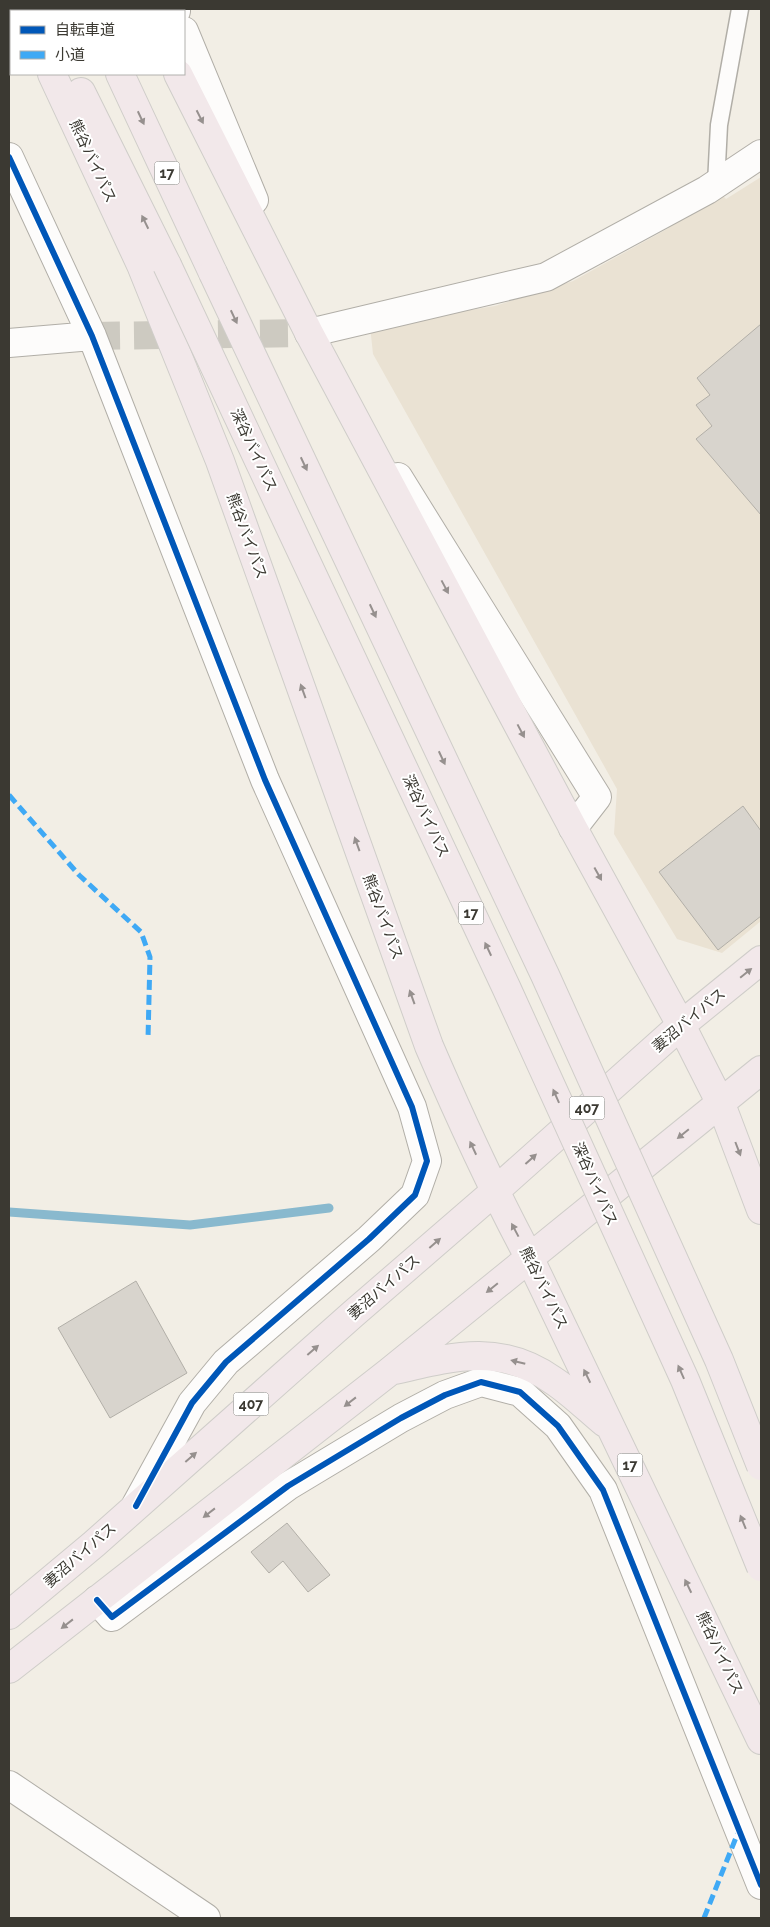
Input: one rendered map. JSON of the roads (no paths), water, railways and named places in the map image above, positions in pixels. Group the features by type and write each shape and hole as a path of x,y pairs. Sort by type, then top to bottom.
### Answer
{"highway":[{"name":"熊谷バイパス","path":"52,75 141,265 217,452 429,1046 463,1127 494,1192 529,1257 761,1740"},
{"name":"深谷バイパス","path":"72,75 167,265 510,996 685,1380 761,1567"},
{"name":"17","path":"120,75 545,975 718,1360 761,1466"},
{"path":"179,75 310,333 573,828 681,1025 721,1104 761,1210"},
{"name":"妻沼バイパス","path":"9,1616 94,1544 681,1025 761,960"},
{"path":"9,1669 389,1372 761,1070"},
{"path":"389,1372 448,1358 485,1355 525,1364 555,1381 613,1431"}],"street":[{"path":"185,33 310,333 597,797 573,828"},
{"path":"310,333 546,277 716,184 761,154"},
{"path":"9,157 92,336 265,780 412,1107 427,1161 415,1195 369,1239 226,1362 192,1402 136,1506"},
{"path":"9,343 92,336"},
{"path":"97,1600 112,1617 288,1486 401,1418 445,1395 481,1382 520,1392 558,1426 603,1490 761,1885"},
{"path":"9,1785 206,1918"}],"lane":[{"path":"716,184 718,126 740,9"}],"waterway":[{"path":"9,1212 190,1225 329,1208"}],"tunnel":[{"path":"92,336 309,333"}]}
